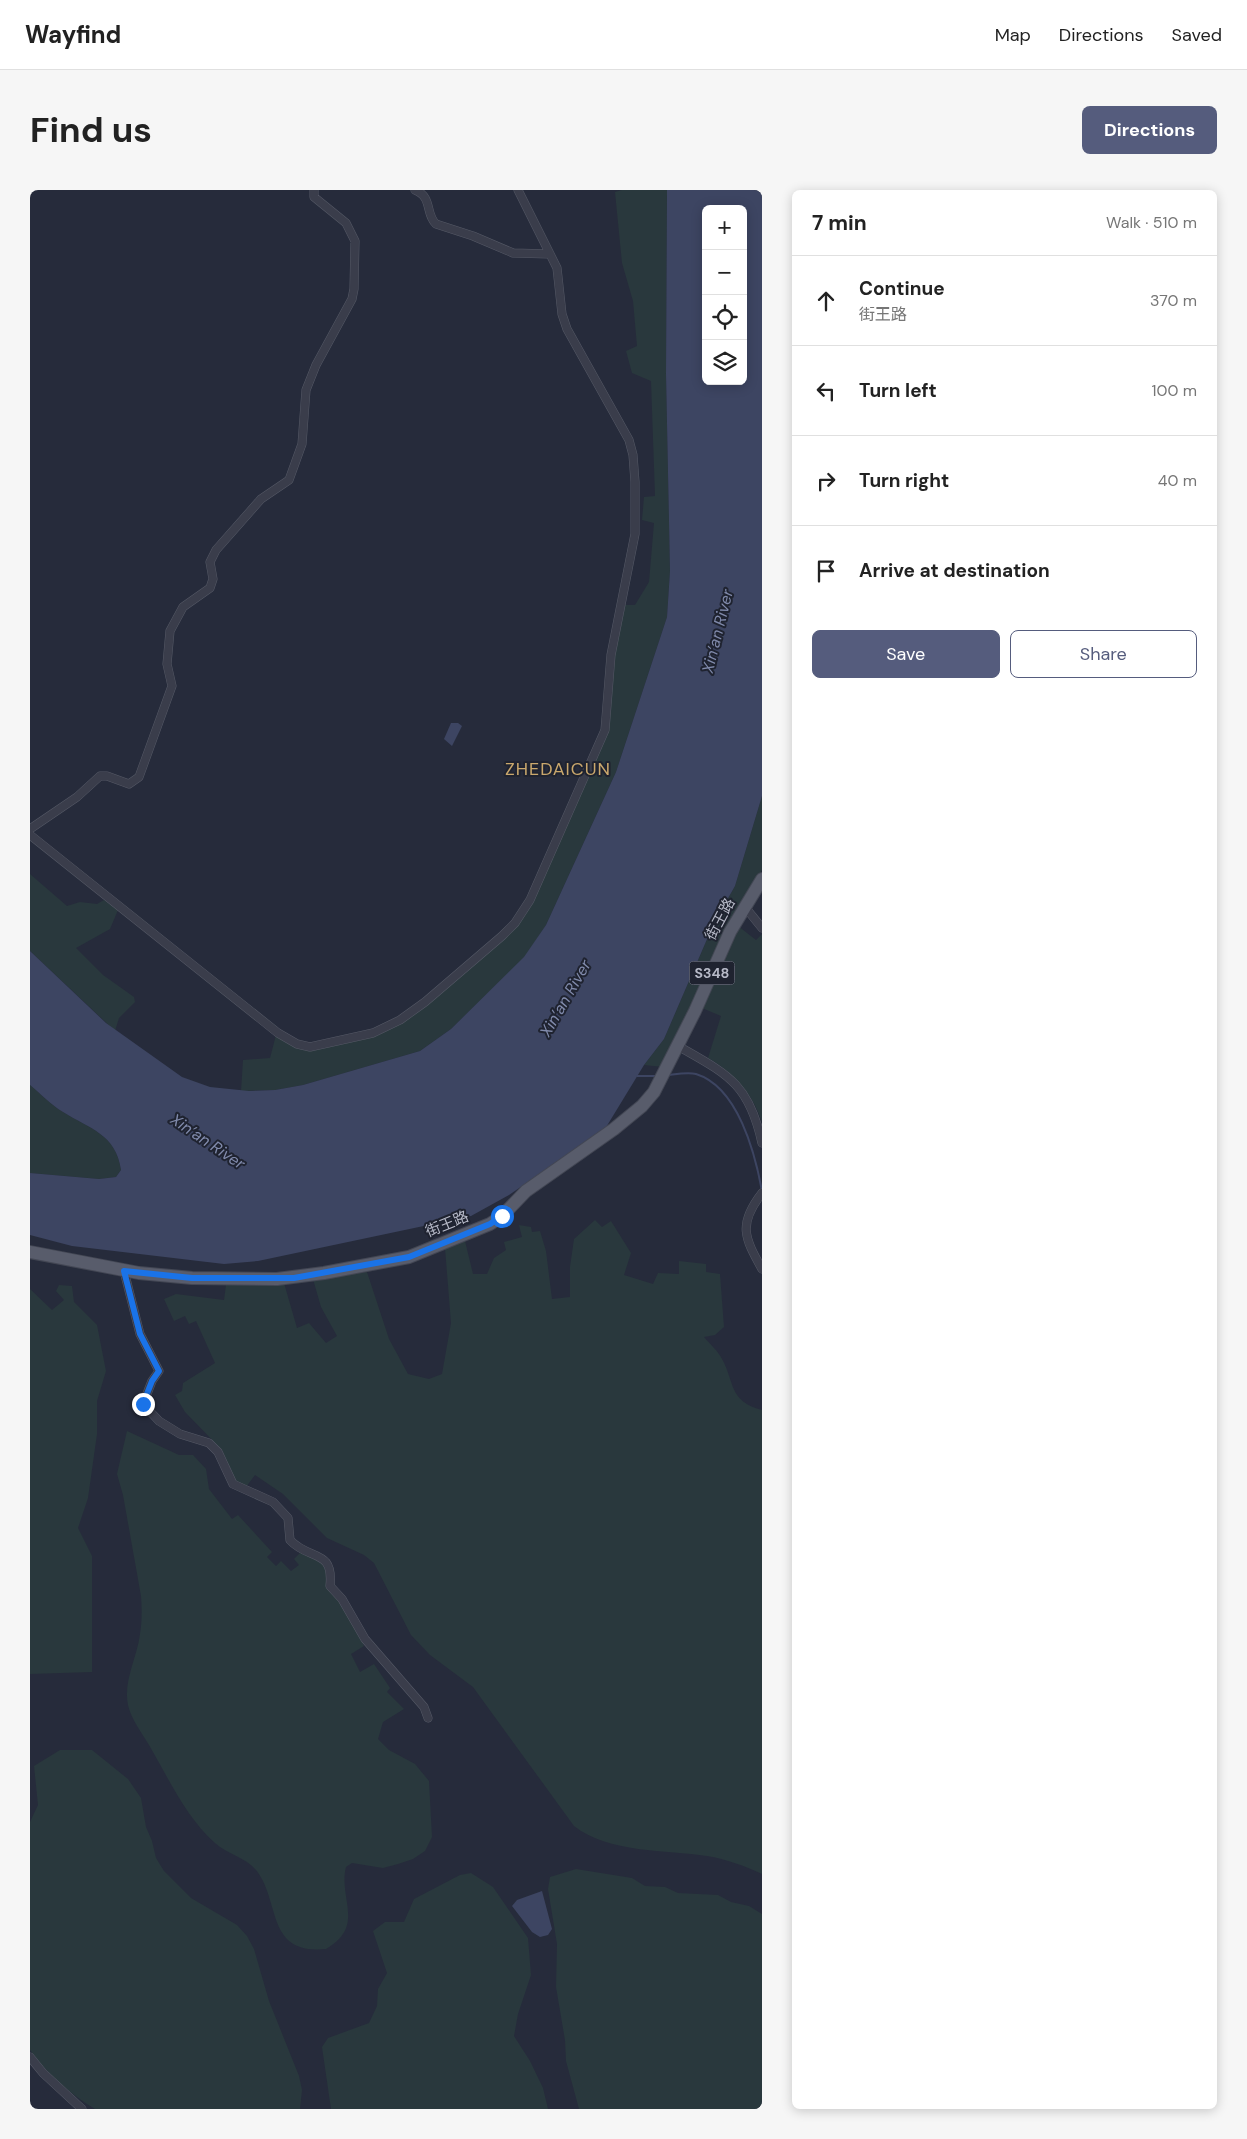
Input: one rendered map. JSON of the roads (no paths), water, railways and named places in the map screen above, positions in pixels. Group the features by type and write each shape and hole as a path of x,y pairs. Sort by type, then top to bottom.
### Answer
{"main road":[{"name":"街王路","path":"30,1252 124,1271 192,1278 277,1280 409,1257 497,1220 526,1191 633,1114 654,1092 678,1046 730,932 762,879"}],"street":[{"path":"30,829 77,797 100,776 108,776 128,784 139,777 172,686 167,664 170,631 183,607 210,588 213,579 210,562 216,550 254,506 285,484 291,476 302,444 306,390 316,365 352,299 354,289 356,248 353,236 346,223 314,197 314,190"},
{"path":"415,190 425,195 433,221 436,224 473,236 513,253 550,254"},
{"path":"30,835 278,1033 297,1044 305,1046 319,1046 373,1033 400,1020 460,974 508,930 530,900 604,730 608,714 609,670 635,534 635,482 630,440 567,329 560,306 558,274 518,190"},
{"path":"745,907 762,928"},
{"path":"678,1046 715,1067 736,1084 746,1100 758,1127 762,1143"},
{"path":"762,1193 749,1210 746,1228 748,1243 762,1269"},
{"path":"124,1271 140,1334 159,1371 152,1381 143,1404 159,1421 178,1433 209,1443 218,1452 233,1484 273,1502 288,1518 290,1540 299,1548 326,1562 332,1574 330,1586 342,1599 365,1639 424,1706 428,1718"},
{"path":"30,2057 43,2074 82,2109"}],"water":[{"name":"Xin’an River","path":"667,190 762,190 762,796 735,886 714,923 664,1039 644,1065 605,1129 509,1195 471,1216 258,1261 224,1264 72,1246 30,1235 30,1173 99,1179 116,1177 121,1170 114,1148 108,1140 92,1128 50,1103 30,1085 30,951 106,1023 182,1077 210,1087 249,1091 275,1090 303,1085 420,1051 451,1029 524,957 546,925 616,772 667,617 670,571 666,374"},
{"path":"451,723 458,723 462,726 452,746 444,739"},
{"path":"542,1891 552,1929 548,1935 540,1937 532,1932 512,1906 517,1900"}],"waterway":[{"path":"669,1075 696,1074 711,1081 723,1092 742,1123 755,1159 762,1191"},
{"path":"637,1076 656,1076"}],"district":[{"name":"ZHEDAICUN","path":"558,769"}]}
